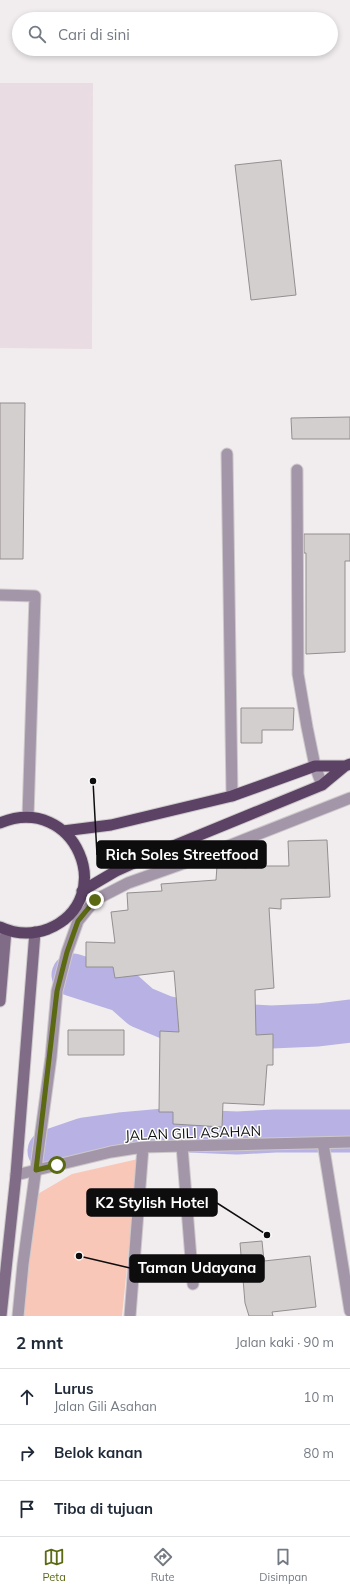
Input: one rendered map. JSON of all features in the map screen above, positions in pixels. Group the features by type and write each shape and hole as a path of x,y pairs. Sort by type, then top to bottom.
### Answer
{"highway":[{"path":"63,830 111,825 232,796 316,766 348,765"},
{"path":"82,891 116,871 156,853 322,784 348,765"},
{"path":"0,823 8,819 28,817 47,820 63,830 76,845 80,854 84,872 82,891 74,908 61,921 53,926 36,932 26,933 3,928"}],"main road":[{"path":"0,1001 3,928"},
{"path":"1,1316 16,1175 36,932"}],"street":[{"path":"227,454 232,796"},
{"path":"297,470 298,674 307,727 316,766 322,784"},
{"path":"0,595 36,596 28,817"},
{"path":"18,1316 23,1264 36,1170 57,991 67,952 78,921 95,900 128,883 190,861 350,798"},
{"name":"JALAN GILI ASAHAN","path":"16,1175 111,1152 143,1148 350,1142"},
{"path":"323,1143 350,1310"},
{"path":"182,1146 193,1284"},
{"path":"130,1316 143,1148"}],"shaded area":[{"path":"0,83 93,83 92,349 0,348"},
{"path":"138,1159 122,1316 23,1316 36,1195 72,1174"}],"building":[{"path":"281,160 296,295 251,300 235,165"},
{"path":"0,403 25,403 23,559 0,559"},
{"path":"350,417 350,439 292,439 291,418"},
{"path":"304,534 350,534 350,561 345,561 345,652 306,654 306,553 304,553"},
{"path":"241,708 294,708 293,730 262,730 262,743 241,743"},
{"path":"327,840 330,897 281,899 281,909 269,908 274,988 255,990 256,1035 273,1034 273,1065 267,1065 264,1105 223,1103 222,1127 173,1124 173,1112 159,1112 160,1031 179,1032 174,971 115,978 113,967 86,967 86,942 115,943 111,912 128,910 127,893 162,891 161,884 216,880 217,866 247,868 247,866 289,866 288,841"},
{"path":"68,1030 124,1030 124,1055 68,1055"},
{"path":"262,1241 264,1261 310,1256 316,1307 272,1312 273,1316 249,1316 245,1303 240,1243"}],"waterway":[{"path":"73,975 123,991 141,1007 165,1017 192,1023 271,1027 318,1025 350,1021"},
{"path":"49,1151 84,1139 165,1130 237,1133 275,1131 350,1131"}],"place":[{"name":"Rich Soles Streetfood","path":"93,781"},
{"name":"K2 Stylish Hotel","path":"267,1235"},
{"name":"Taman Udayana","path":"79,1256"}],"route":[{"path":"57,1165 36,1170 51,1057 57,991 67,952 78,921 95,900"}]}
